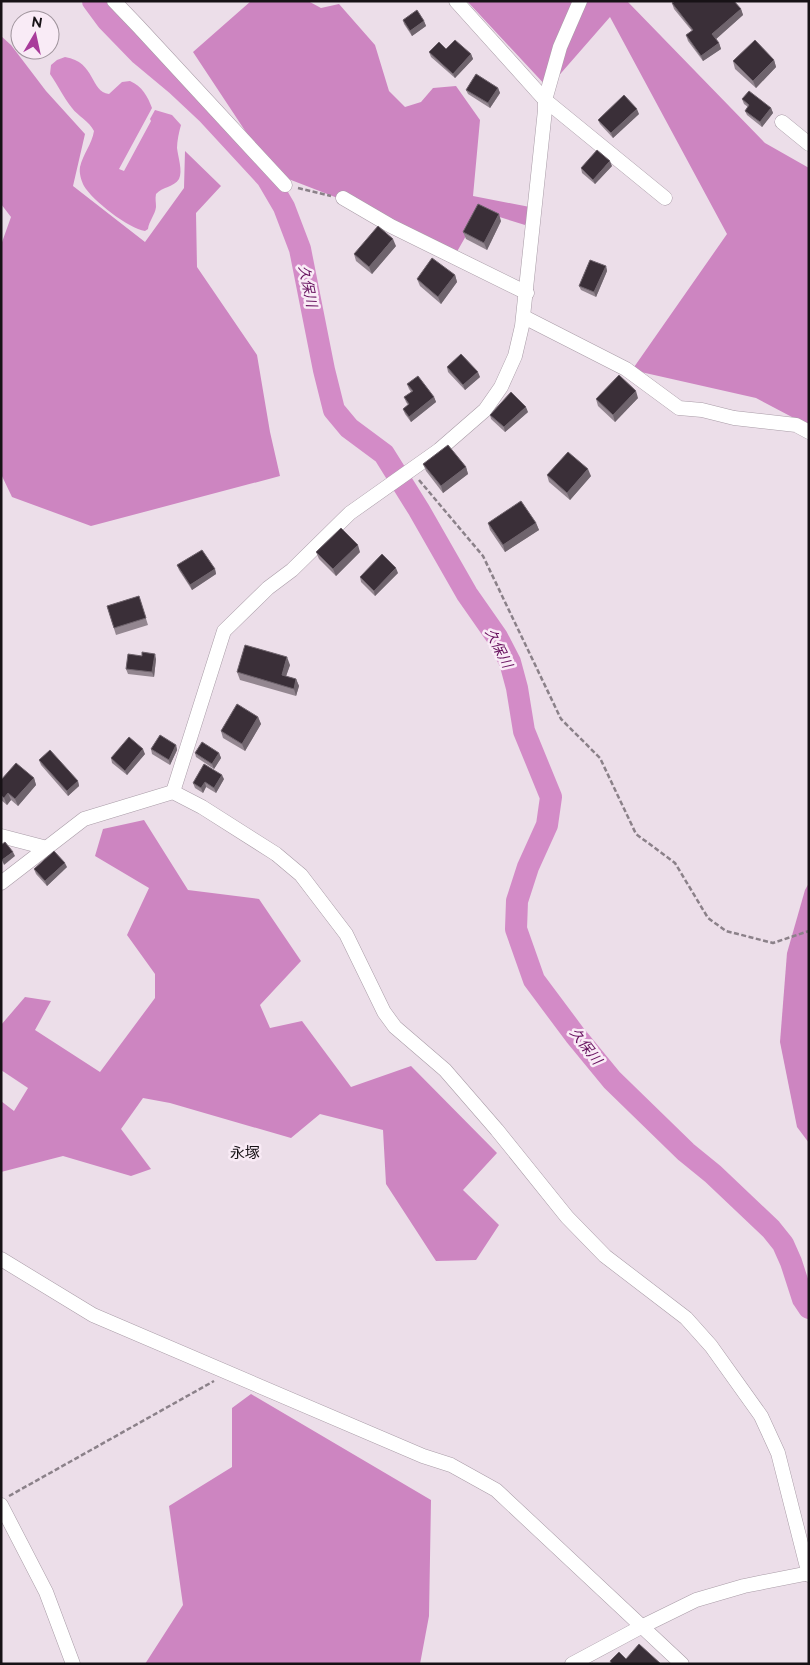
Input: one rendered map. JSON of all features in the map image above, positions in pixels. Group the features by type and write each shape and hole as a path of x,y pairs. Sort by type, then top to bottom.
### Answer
{"street":[{"path":"114,1 284,185"},
{"path":"456,1 545,100 665,198"},
{"path":"174,792 224,630 268,588 292,570 350,513 439,450 485,410 501,387 515,356 524,318 545,100 560,47 580,1"},
{"path":"782,122 809,144"},
{"path":"343,198 391,226 527,293"},
{"path":"524,318 626,369 679,408 702,410 734,418 796,425 809,432"},
{"path":"1,883 84,819 174,792 202,807 268,849 301,875 346,934 384,1012 394,1027 445,1070 497,1130 567,1217 605,1256 686,1318 711,1346 761,1416 778,1453 809,1574 744,1586 696,1600 572,1664"},
{"path":"1,836 47,848"},
{"path":"1,1259 93,1314 423,1456 451,1465 496,1490 682,1664"},
{"path":"1,1504 46,1592 73,1664"}],"path":[{"path":"284,185 343,198"},
{"path":"411,471 483,556 561,719 600,758 636,834 675,863 708,918 726,931 774,943 809,931"},
{"path":"1,1501 228,1373"}],"shaded area":[{"path":"251,1 308,1 321,8 339,4 375,45 389,91 405,107 421,102 433,88 456,86 480,120 473,196 535,208 525,225 480,211 454,257 353,204 273,173 193,52"},
{"path":"467,1 627,1 765,143 809,168 809,426 756,398 632,370 727,234 610,17 548,88"},
{"path":"1,36 10,44 10,60 22,60 46,91 85,134 73,186 145,242 184,188 185,151 221,186 196,213 197,267 257,355 270,432 280,476 91,526 12,497 1,474 1,245 11,217 1,204"},
{"path":"65,57 75,60 82,65 88,70 98,88 103,92 109,94 122,82 130,81 144,92 149,100 152,108 119,169 124,171 155,110 172,115 181,125 177,145 180,168 179,179 156,194 156,207 148,229 145,231 121,220 95,199 83,184 80,167 94,131 72,108 50,74 51,65"},
{"path":"144,820 188,890 259,899 301,961 260,1005 270,1028 302,1021 351,1087 411,1066 497,1153 463,1190 499,1225 476,1260 436,1261 386,1184 383,1130 320,1114 291,1138 170,1103 143,1098 121,1129 151,1169 131,1176 63,1156 1,1172 1,1101 14,1111 28,1088 1,1070 1,1025 25,997 51,1001 35,1030 100,1072 155,998 155,974 127,935 149,888 95,856 103,829"},
{"path":"809,883 809,1143 797,1127 780,1042 787,953 805,890"},
{"path":"251,1394 431,1500 429,1616 420,1664 145,1664 183,1605 169,1506 232,1467 232,1408"}],"building":[{"path":"675,1 734,1 741,9 712,34 719,43 701,56 686,35 693,30 672,3"},
{"path":"417,10 424,21 410,31 403,20"},
{"path":"455,40 471,54 453,74 429,52 439,42 446,49"},
{"path":"755,40 774,60 753,81 733,61"},
{"path":"476,74 498,88 488,103 466,90"},
{"path":"749,91 771,108 760,122 745,111 749,105 742,99"},
{"path":"624,95 637,109 611,133 598,120"},
{"path":"597,150 610,161 593,180 581,168"},
{"path":"478,204 499,214 484,243 463,232"},
{"path":"378,226 393,239 369,267 354,254"},
{"path":"432,258 455,275 438,297 417,279"},
{"path":"590,260 606,266 594,292 579,286"},
{"path":"461,354 478,372 463,385 447,367"},
{"path":"619,375 636,391 613,415 596,399"},
{"path":"418,376 434,397 409,417 403,409 409,404 404,397 413,391 407,384"},
{"path":"511,392 526,407 504,427 490,415"},
{"path":"448,445 466,467 441,486 423,464"},
{"path":"568,452 588,469 567,493 547,475"},
{"path":"521,501 536,523 503,545 488,523"},
{"path":"341,528 358,545 333,569 316,552"},
{"path":"202,550 215,569 190,585 177,565"},
{"path":"382,554 396,568 374,591 360,577"},
{"path":"139,596 146,618 114,628 107,606"},
{"path":"245,645 287,657 282,675 296,679 294,689 237,672"},
{"path":"142,652 155,654 152,672 126,669 128,654 142,656"},
{"path":"237,704 258,717 242,744 221,731"},
{"path":"160,735 176,745 169,760 151,749"},
{"path":"129,737 143,749 125,771 111,758"},
{"path":"202,742 219,753 212,764 195,753"},
{"path":"50,750 78,781 67,791 39,760"},
{"path":"16,763 34,778 15,799 8,793 4,798 1,795 1,780"},
{"path":"204,764 222,775 214,788 205,782 201,788 193,783"},
{"path":"5,842 13,852 2,860 1,845"},
{"path":"54,851 65,863 45,881 34,869"},
{"path":"639,1644 661,1664 612,1664 610,1661 619,1652 626,1659"}],"waterway":[{"name":"久保川","path":"93,1 107,20 140,54 208,114 267,178 284,207 300,249 324,370 334,410 349,428 384,454 419,510 467,594 497,637 510,662 517,688 524,731 551,797 547,825 528,867 517,901 516,929 534,980 612,1080 686,1152 713,1174 771,1229 783,1244 803,1299 809,1308"}],"district":[{"name":"永塚","path":"245,1153"}]}
